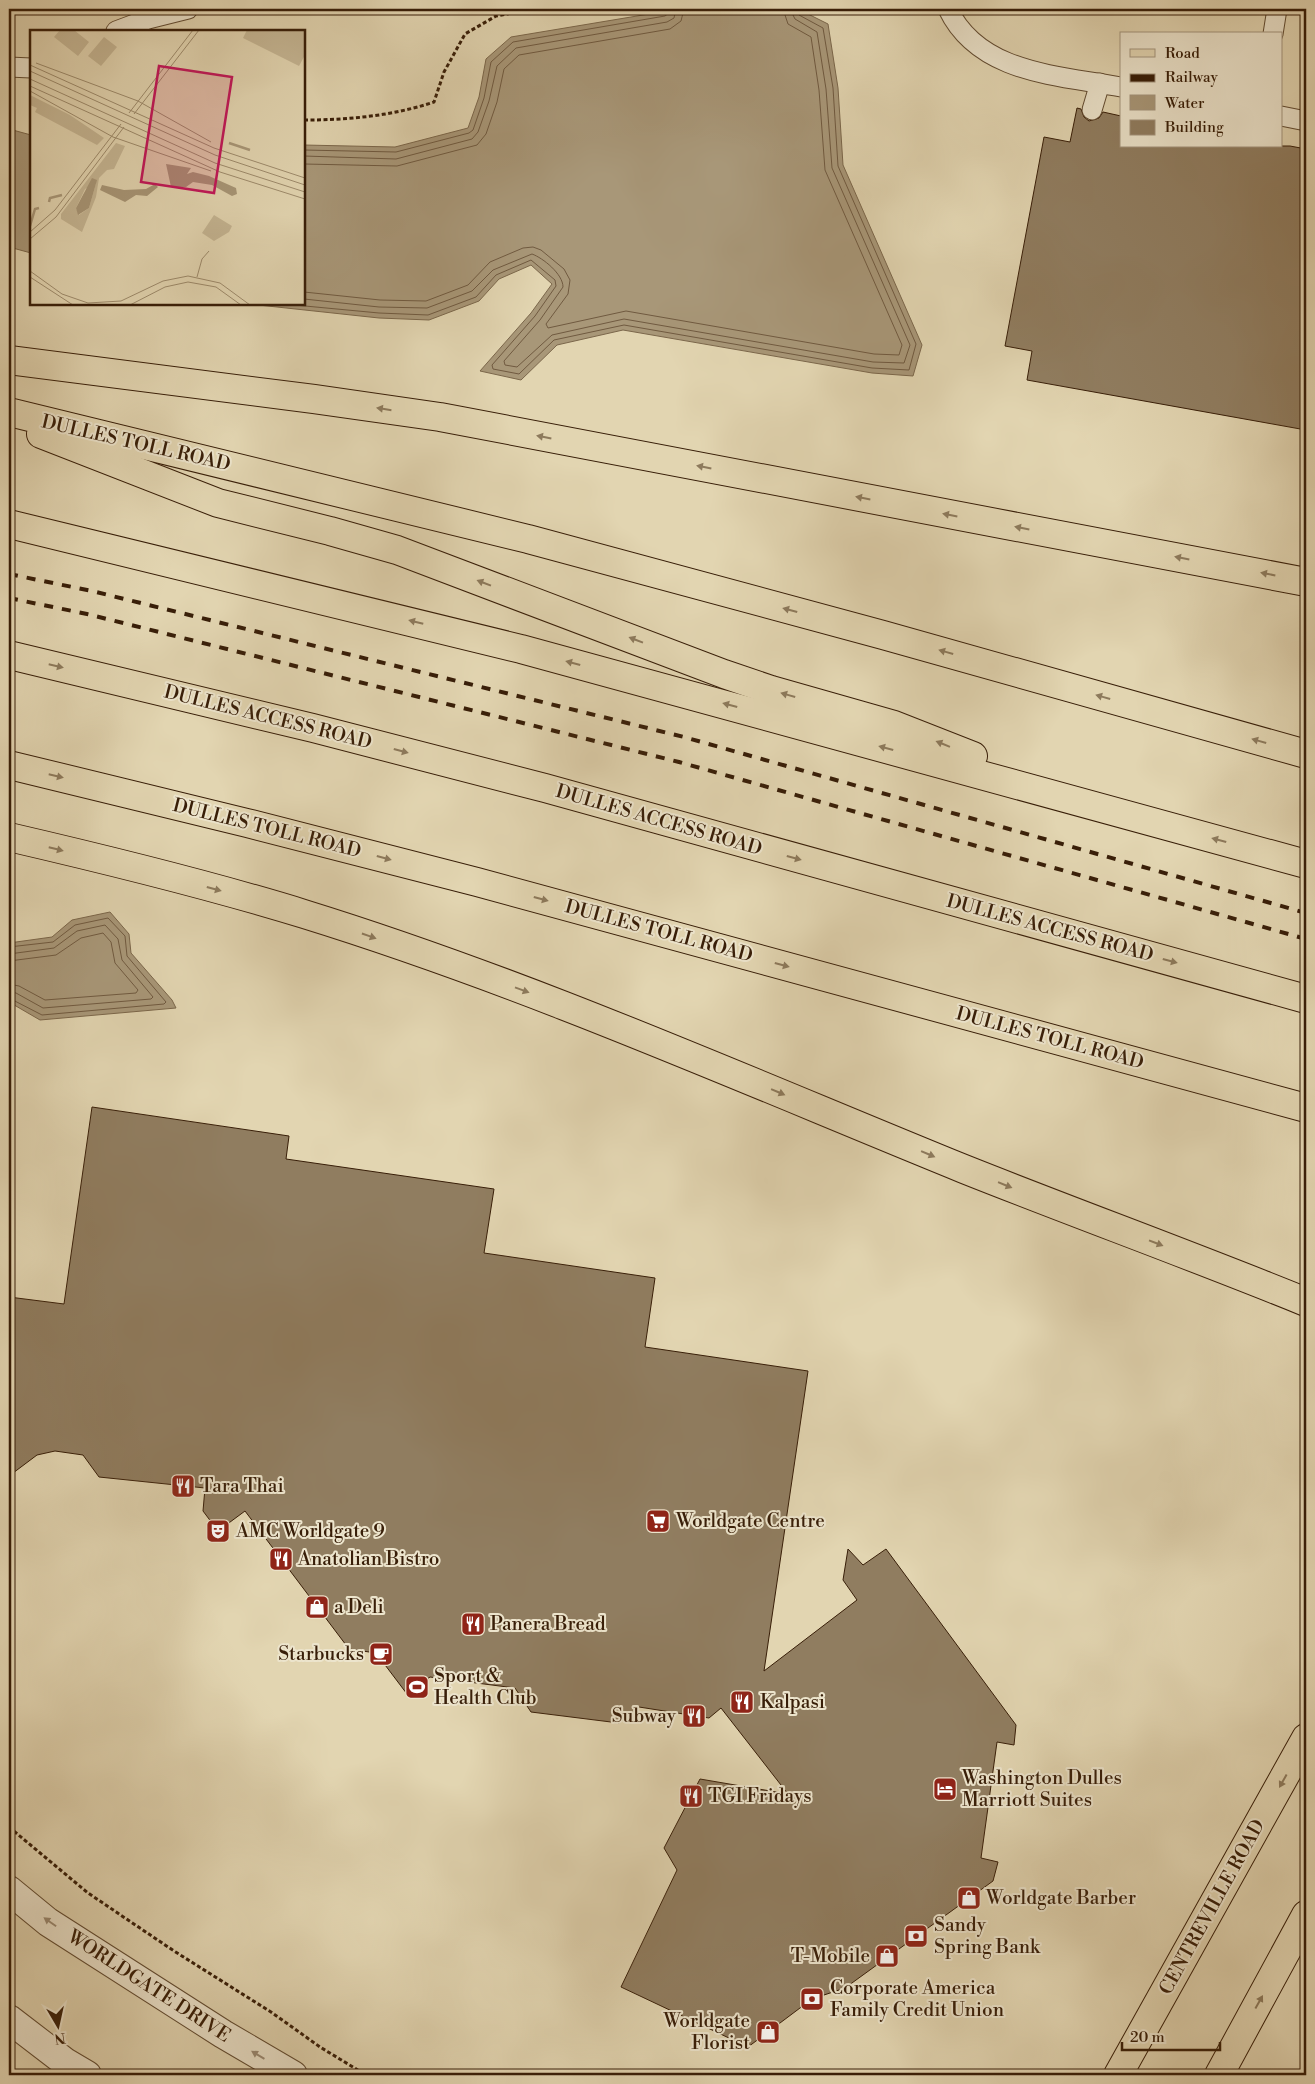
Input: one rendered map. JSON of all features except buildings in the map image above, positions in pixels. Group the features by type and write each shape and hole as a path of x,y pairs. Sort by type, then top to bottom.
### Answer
{"main road":[{"path":"9,360 440,417 1306,582"},
{"name":"DULLES TOLL ROAD","path":"9,412 528,539 883,635 1306,754"},
{"path":"9,422 218,503 397,550 724,674 771,690 894,725 1102,808"},
{"path":"9,524 521,649 1306,864"},
{"name":"DULLES ACCESS ROAD","path":"9,655 313,728 546,788 1306,999"},
{"name":"DULLES TOLL ROAD","path":"9,765 238,820 477,882 1306,1108"},
{"path":"9,837 304,914 445,962 667,1046 999,1183 1306,1302"},
{"name":"CENTREVILLE ROAD","path":"1118,2075 1306,1738"},
{"path":"1219,2075 1306,1915"}],"street":[{"name":"WORLDGATE DRIVE","path":"9,1890 48,1922 223,2034 293,2075"},
{"path":"9,2019 65,2062 87,2075"}],"lane":[{"path":"119,30 148,19 188,9"},
{"path":"948,9 955,24 966,36 997,59 1014,66 1120,87"},
{"path":"1274,32 1277,9"},
{"path":"9,67 30,68"},
{"path":"1092,110 1100,83"},
{"path":"1282,116 1306,121"}],"path":[{"path":"305,120 354,119 408,111 434,102 444,72 464,34 496,16 534,9"},
{"path":"9,1827 88,1894 271,2012 320,2048 366,2075"}],"water":[{"path":"679,9 798,9 828,24 838,88 843,165 922,345 913,376 872,373 623,330 557,345 521,380 480,371 531,313 552,284 531,265 499,279 479,301 429,320 379,318 258,305 305,305 305,145 395,147 468,128 479,97 486,59 511,37"},
{"path":"9,129 30,135 30,253 9,247"},
{"path":"110,912 129,934 131,953 172,1000 176,1008 40,1020 9,1002 9,943 52,937 72,920"}],"railway":[{"path":"9,574 92,591 684,737 1306,913"},
{"path":"9,598 87,614 679,762 1306,939"}],"place":[{"name":"Tara Thai","path":"183,1486"},
{"name":"Worldgate Centre","path":"658,1521"},
{"name":"AMC Worldgate 9","path":"218,1531"},
{"name":"Anatolian Bistro","path":"281,1559"},
{"name":"a Deli","path":"317,1607"},
{"name":"Panera Bread","path":"473,1624"},
{"name":"Starbucks","path":"381,1654"},
{"name":"Sport & Health Club","path":"417,1687"},
{"name":"Kalpasi","path":"742,1702"},
{"name":"Subway","path":"694,1716"},
{"name":"Washington Dulles Marriott Suites","path":"945,1789"},
{"name":"TGI Fridays","path":"691,1796"},
{"name":"Worldgate Barber","path":"969,1898"},
{"name":"Sandy Spring Bank","path":"916,1936"},
{"name":"T-Mobile","path":"887,1956"},
{"name":"Corporate America Family Credit Union","path":"812,1999"},
{"name":"Worldgate Florist","path":"768,2032"}]}
